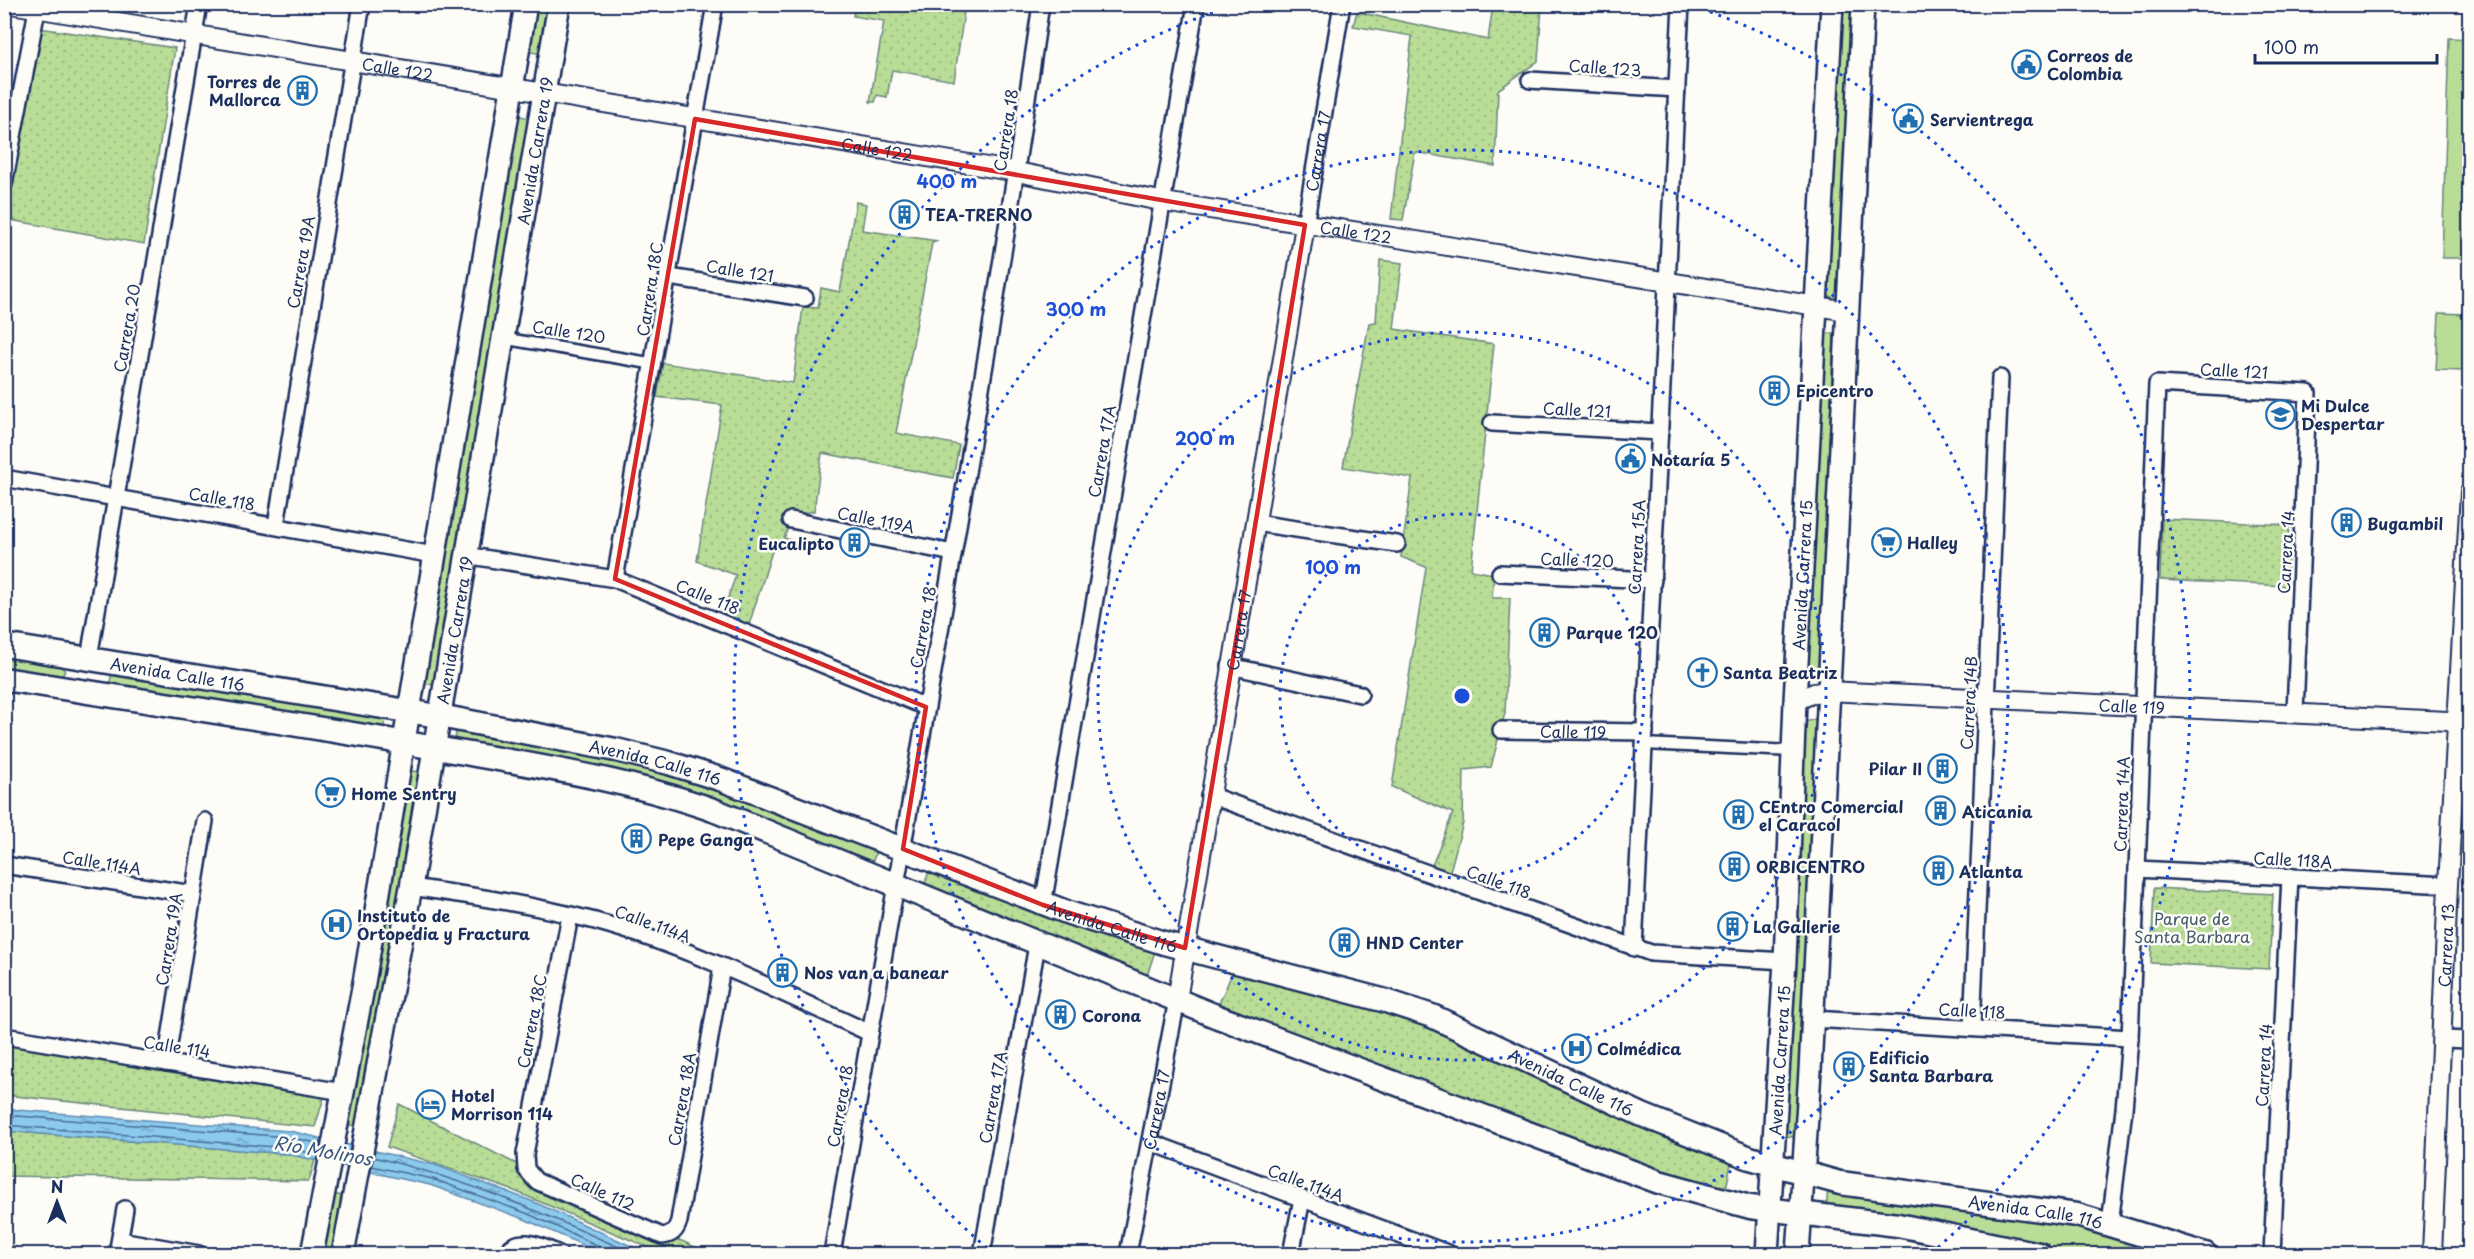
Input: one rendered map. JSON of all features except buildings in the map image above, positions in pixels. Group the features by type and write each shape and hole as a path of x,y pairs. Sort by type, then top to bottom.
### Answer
{"main road":[{"name":"Avenida Carrera 19","path":"312,1254 326,1170 364,983 526,4"},
{"name":"Avenida Carrera 19","path":"343,1254 411,887 559,4"},
{"name":"Avenida Carrera 15","path":"1767,1254 1785,961 1795,701 1832,4"},
{"name":"Avenida Carrera 15","path":"1798,1254 1813,1019 1827,691 1863,4"},
{"name":"Avenida Calle 116","path":"4,645 409,710 669,763 903,849 1043,905 1185,948 1386,1001 1432,1016 1642,1114 1734,1152 1840,1183 2052,1210 2110,1224 2205,1254"},
{"path":"4,678 86,681 90,677 89,658"},
{"name":"Avenida Calle 116","path":"4,678 403,742 565,771 666,795 716,812 1037,945 1177,1000 1619,1167 1741,1206 1872,1221 1948,1245 2038,1254"}],"street":[{"name":"Calle 122","path":"11,4 1017,172 1162,202 1847,311"},
{"name":"Carrera 20","path":"89,658 199,4"},
{"name":"Carrera 19A","path":"276,525 362,4"},
{"name":"Carrera 18C","path":"615,579 655,364 715,4"},
{"name":"Carrera 18","path":"832,1254 1017,172 1041,4"},
{"name":"Carrera 17A","path":"1043,905 1196,4"},
{"name":"Carrera 17","path":"1128,1254 1177,1000 1230,666 1342,4"},
{"name":"Carrera 15A","path":"1634,948 1682,4"},
{"path":"4,184 37,7"},
{"name":"Calle 123","path":"1530,80 1677,89"},
{"name":"Calle 121","path":"669,277 805,298"},
{"name":"Calle 120","path":"513,340 655,364"},
{"name":"Carrera 14B","path":"1972,1028 2000,378"},
{"name":"Calle 121","path":"2157,384 2308,393"},
{"name":"Carrera 14A","path":"2110,1224 2130,1038 2157,384"},
{"name":"Carrera 14","path":"2295,713 2308,393"},
{"name":"Calle 121","path":"1492,423 1660,432"},
{"name":"Calle 118","path":"4,478 434,555"},
{"name":"Carrera 13","path":"2432,1254 2448,885 2463,722 2469,492"},
{"name":"Calle 119A","path":"791,520 953,553"},
{"path":"1256,522 1397,544"},
{"name":"Calle 118","path":"465,555 615,579 927,707"},
{"name":"Calle 120","path":"1500,573 1653,580"},
{"path":"1230,666 1360,694"},
{"name":"Calle 119","path":"1795,701 1814,693 1827,691 2463,722"},
{"name":"Calle 119","path":"1501,730 1645,738"},
{"path":"1645,738 1793,751"},
{"name":"Calle 118","path":"1209,795 1634,948 1665,956 1785,961"},
{"name":"Carrera 19A","path":"166,1063 205,820"},
{"name":"Calle 114A","path":"4,865 193,894"},
{"name":"Calle 118A","path":"2137,869 2448,885"},
{"name":"Carrera 14","path":"2272,1254 2290,876"},
{"name":"Calle 114A","path":"411,887 570,915 633,933 722,968 870,1033"},
{"name":"Carrera 18C","path":"525,1169 525,1154 570,915"},
{"name":"Carrera 17A","path":"982,1254 1037,945"},
{"name":"Carrera 18A","path":"671,1235 679,1221 722,968"},
{"name":"Calle 118","path":"1813,1019 2130,1038"},
{"name":"Calle 114","path":"4,1036 343,1092"},
{"path":"2441,1039 2469,1040"},
{"name":"Calle 114A","path":"1150,1142 1443,1253"},
{"name":"Calle 112","path":"525,1169 536,1181 654,1234 671,1235"},
{"path":"1291,1254 1302,1199"},
{"path":"125,1209 118,1247 199,1254"},
{"path":"506,1254 509,1248 519,1242 531,1243 559,1254"}],"highlighted area":[{"path":"695,119 1305,225 1185,948 1043,905 903,849 926,707 615,579"}],"green space":[{"path":"533,5 550,5 542,54 525,51"},
{"path":"855,5 965,5 954,81 892,70 887,97 877,95 875,102 870,102 884,21 853,16"},
{"path":"1493,5 1542,5 1538,61 1498,90 1495,166 1415,152 1403,220 1391,219 1412,36 1353,26 1357,12 1488,40"},
{"path":"1839,9 1854,10 1839,292 1835,297 1829,297 1825,289"},
{"path":"39,28 175,48 144,244 5,219 5,204"},
{"path":"2449,38 2469,39 2465,258 2442,258"},
{"path":"515,115 531,118 436,685 421,683"},
{"path":"856,202 866,204 862,230 938,241 932,243 896,433 959,445 953,478 822,453 814,511 794,519 784,538 805,544 802,551 774,545 749,625 722,614 736,575 697,561 722,405 657,397 663,363 793,383 803,307 818,308 821,288 840,292"},
{"path":"1380,260 1402,263 1394,329 1494,344 1471,570 1494,574 1492,598 1510,598 1505,713 1491,767 1464,770 1463,823 1449,875 1431,868 1453,813 1392,787 1426,567 1401,557 1412,478 1343,467 1369,323 1376,322"},
{"path":"2439,313 2464,314 2464,371 2436,370"},
{"path":"1823,333 1834,333 1819,668 1802,669"},
{"path":"2162,519 2289,525 2287,586 2160,580"},
{"path":"4,652 56,660 65,671 62,676 5,671"},
{"path":"112,669 386,713 383,732 109,690"},
{"path":"1818,718 1798,1138 1781,1135 1799,724"},
{"path":"457,727 667,769 878,847 870,868 790,835 454,745"},
{"path":"405,770 425,773 360,1127 343,1124"},
{"path":"930,867 1156,948 1145,982 922,893"},
{"name":"Parque de Santa Barbara","path":"2154,888 2273,894 2269,969 2151,963"},
{"path":"1234,969 1390,1009 1732,1159 1725,1194 1217,1008"},
{"path":"4,1039 325,1094 315,1127 5,1095"},
{"path":"399,1104 659,1237 682,1241 710,1254 664,1254 512,1190 387,1147"},
{"path":"4,1131 287,1154 315,1160 309,1181 5,1176"},
{"path":"1828,1188 2071,1221 2183,1254 2071,1254 1826,1210"},
{"path":"329,1193 347,1197 336,1254 319,1254"}],"water":[{"name":"Río Molinos","path":"4,1109 290,1131 435,1165 534,1202 649,1254 603,1254 524,1219 430,1185 287,1154 5,1131"}],"place":[{"name":"Correos de Colombia","path":"2026,64"},
{"name":"Torres de Mallorca","path":"302,90"},
{"name":"Servientrega","path":"1909,119"},
{"name":"TEA-TRERNO","path":"904,214"},
{"name":"Epicentro","path":"1775,390"},
{"name":"Mi Dulce Despertar","path":"2280,414"},
{"name":"Notaría 5","path":"1630,459"},
{"name":"Bugambil","path":"2346,523"},
{"name":"Halley","path":"1886,542"},
{"name":"Eucalipto","path":"855,543"},
{"name":"Parque 120","path":"1545,632"},
{"name":"Santa Beatriz","path":"1702,672"},
{"name":"Pilar II","path":"1943,768"},
{"name":"Home Sentry","path":"330,793"},
{"name":"Aticania","path":"1941,811"},
{"name":"CEntro Comercial el Caracol","path":"1738,815"},
{"name":"Pepe Ganga","path":"637,839"},
{"name":"ORBICENTRO","path":"1735,866"},
{"name":"Atlanta","path":"1938,871"},
{"name":"Instituto de Ortopedia y Fractura","path":"336,924"},
{"name":"La Gallerie","path":"1732,926"},
{"name":"HND Center","path":"1345,942"},
{"name":"Nos van a banear","path":"783,972"},
{"name":"Corona","path":"1061,1015"},
{"name":"Colmédica","path":"1576,1048"},
{"name":"Edificio Santa Barbara","path":"1848,1066"},
{"name":"Hotel Morrison 114","path":"430,1104"}]}
